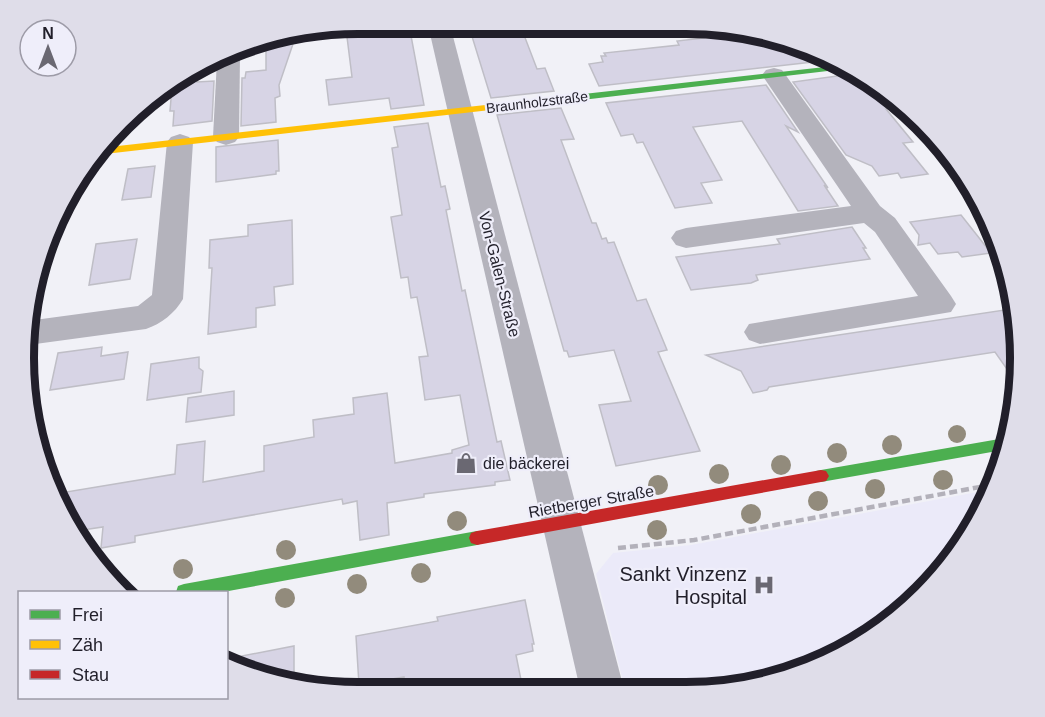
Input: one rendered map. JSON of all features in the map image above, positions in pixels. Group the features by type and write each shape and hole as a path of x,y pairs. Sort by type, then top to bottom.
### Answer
{"street":[{"name":"Von-Galen-Straße","path":"441,34 600,682"},
{"path":"226,137 229,62"},
{"name":"Braunholzstraße","path":"110,151 832,69"},
{"path":"760,332 940,303 885,225 870,213 774,75"},
{"path":"35,332 146,317 167,299 180,142"},
{"path":"686,238 870,213"},
{"name":"Rietberger Straße","path":"191,591 566,538 998,445"}],"path":[{"path":"566,538 694,540 984,486"}],"shaded area":[{"name":"Sankt Vinzenz Hospital","path":"982,491 956,539 916,588 884,616 830,649 791,665 729,680 623,682 596,574 613,553 691,545"}],"building":[{"path":"411,34 424,105 391,109 389,98 329,105 326,80 352,77 347,37"},
{"path":"471,34 524,35 537,69 545,68 554,91 491,98"},
{"path":"729,37 770,46 816,62 599,86 589,64 603,62 601,56 606,56 604,53 679,45 677,41"},
{"path":"294,41 279,85 280,96 275,98 276,122 241,126 242,78 245,78 246,72 266,70 266,49"},
{"path":"844,75 867,89 892,108 886,109 913,142 903,143 928,174 901,178 898,173 879,176 872,166 846,155 793,82"},
{"path":"198,77 197,82 214,81 212,121 173,126 174,111 170,111 170,95"},
{"path":"766,85 798,132 786,126 838,206 798,211 742,121 693,127 722,180 701,183 712,203 675,208 643,142 637,143 633,134 621,136 606,103"},
{"path":"561,108 574,139 561,140 592,223 596,223 602,239 606,238 608,243 614,242 637,301 646,299 667,350 658,352 700,451 616,466 599,405 631,401 614,350 569,357 567,351 564,351 497,115"},
{"path":"428,123 441,187 445,186 450,209 446,210 462,291 465,290 497,442 501,441 510,480 495,482 495,485 424,494 424,497 387,503 389,535 360,540 357,501 343,504 342,499 135,536 135,542 101,548 103,527 84,530 64,492 175,474 177,445 205,441 203,482 264,471 264,446 314,437 313,420 354,414 353,398 387,393 395,463 452,453 452,450 469,445 460,395 425,400 419,357 428,356 417,297 411,298 408,277 401,278 391,217 402,215 392,148 398,147 394,127"},
{"path":"278,140 279,171 276,171 276,174 216,182 216,147"},
{"path":"155,166 151,197 122,200 128,169"},
{"path":"961,215 991,253 962,257 958,252 938,254 930,243 918,245 919,235 910,222"},
{"path":"292,220 293,284 274,287 275,305 256,308 256,327 208,334 212,268 209,268 210,240 248,236 248,225"},
{"path":"852,227 866,248 863,248 870,259 756,275 758,280 751,283 691,290 676,257 780,244 777,239"},
{"path":"137,239 130,279 89,285 96,244"},
{"path":"1007,310 1010,337 1010,373 995,352 769,387 767,390 753,393 741,371 706,355"},
{"path":"102,347 101,356 128,352 124,379 50,390 58,353"},
{"path":"199,357 199,368 203,371 201,392 147,400 151,364"},
{"path":"234,391 234,415 186,422 188,398"},
{"path":"525,600 534,644 532,644 533,651 516,655 521,682 404,682 404,677 376,682 359,682 356,636 438,621 437,617"},
{"path":"294,646 294,676 254,665 234,657"}],"traffic: fast":[{"path":"548,101 832,69"},
{"path":"821,476 998,445"},
{"path":"189,591 477,538"}],"traffic: slow":[{"path":"110,151 548,101"}],"traffic: jam":[{"path":"477,538 821,476"}],"place":[{"name":"die bäckerei","path":"466,463"},
{"name":"Sankt Vinzenz Hospital","path":"764,585"}]}
